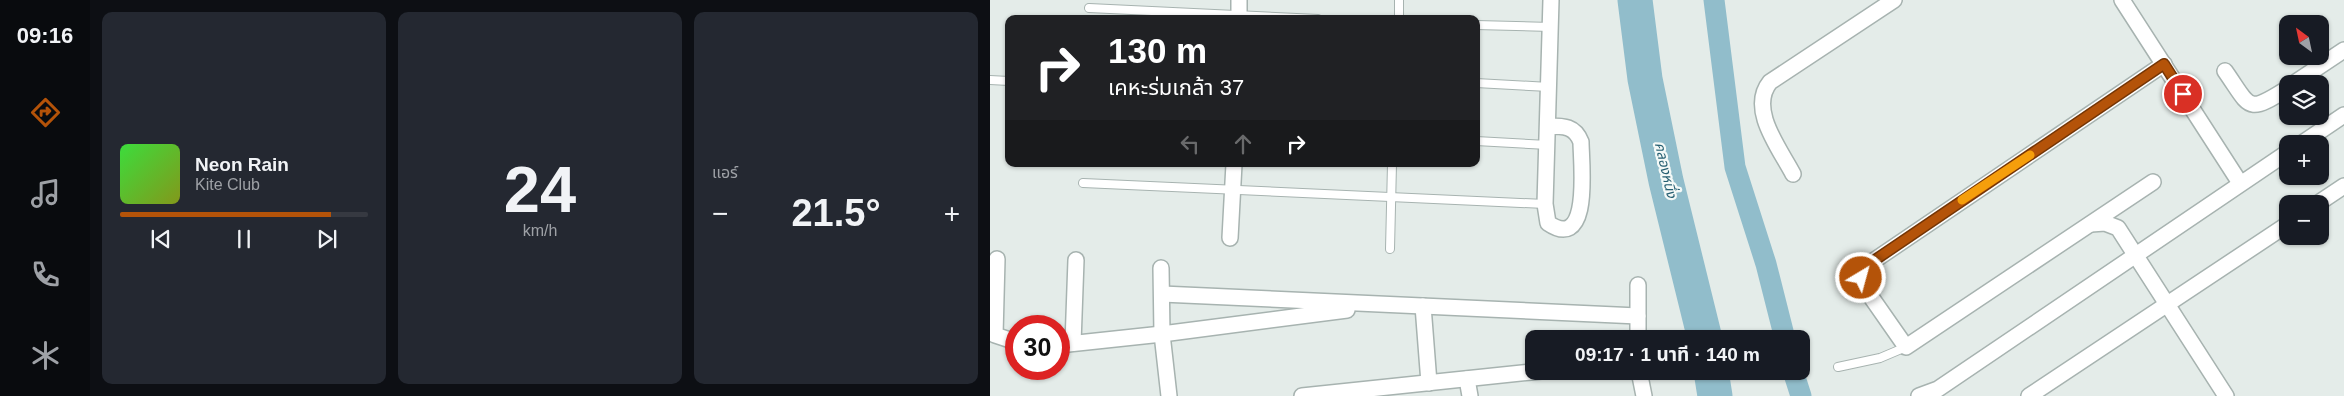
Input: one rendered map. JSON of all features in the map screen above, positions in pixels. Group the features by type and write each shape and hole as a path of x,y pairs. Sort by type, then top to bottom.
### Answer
{"street":[{"path":"1548,126 1566,126 1578,135 1581,142 1581,210 1577,221 1571,227 1561,229 1548,223 1545,204 1552,0"},
{"path":"1793,174 1764,115 1761,102 1763,91 1770,82 1894,0"},
{"path":"2122,0 2240,183"},
{"path":"2306,75 2344,50"},
{"path":"2153,182 1906,347 1862,284 1862,274 1866,266 2164,64"},
{"path":"2225,70 2246,101 2252,104 2260,105 2279,94"},
{"path":"2314,135 2344,115"},
{"path":"1919,396 1936,392 2136,253 2279,158"},
{"path":"1230,238 1234,167"},
{"path":"2329,196 2344,186"},
{"path":"2090,224 2105,223 2118,228 2136,253 2226,396"},
{"path":"2029,396 2279,230"},
{"path":"996,259 995,335 1005,338"},
{"path":"1069,315 1076,260"},
{"path":"1161,268 1162,334 1169,396"},
{"path":"1638,285 1638,330"},
{"path":"1162,294 1638,316"},
{"path":"1070,344 1162,334 1388,305"},
{"path":"1423,306 1429,383"},
{"path":"1302,396 1525,373"},
{"path":"1467,379 1470,396"},
{"path":"1641,380 1644,396"}],"lane":[{"path":"1398,15 1400,0"},
{"path":"1089,8 1239,11 1278,15"},
{"path":"1480,25 1551,27"},
{"path":"990,80 1005,81"},
{"path":"1480,83 1549,86"},
{"path":"1480,141 1548,145"},
{"path":"1390,249 1392,167"},
{"path":"1083,183 1545,204"},
{"path":"1838,367 1880,358 1906,347"}],"waterway":[{"name":"คลองหนึ่ง","path":"1635,0 1645,79 1666,181 1703,330"},
{"path":"1714,0 1735,167 1766,264 1783,330"},
{"name":"คลองหนึ่ง","path":"1712,380 1715,396"},
{"path":"1796,380 1801,396"}],"slow traffic":[{"path":"1962,200 2030,155"}],"route":[{"path":"1861,278 1866,266 2164,64 2183,94"}]}
